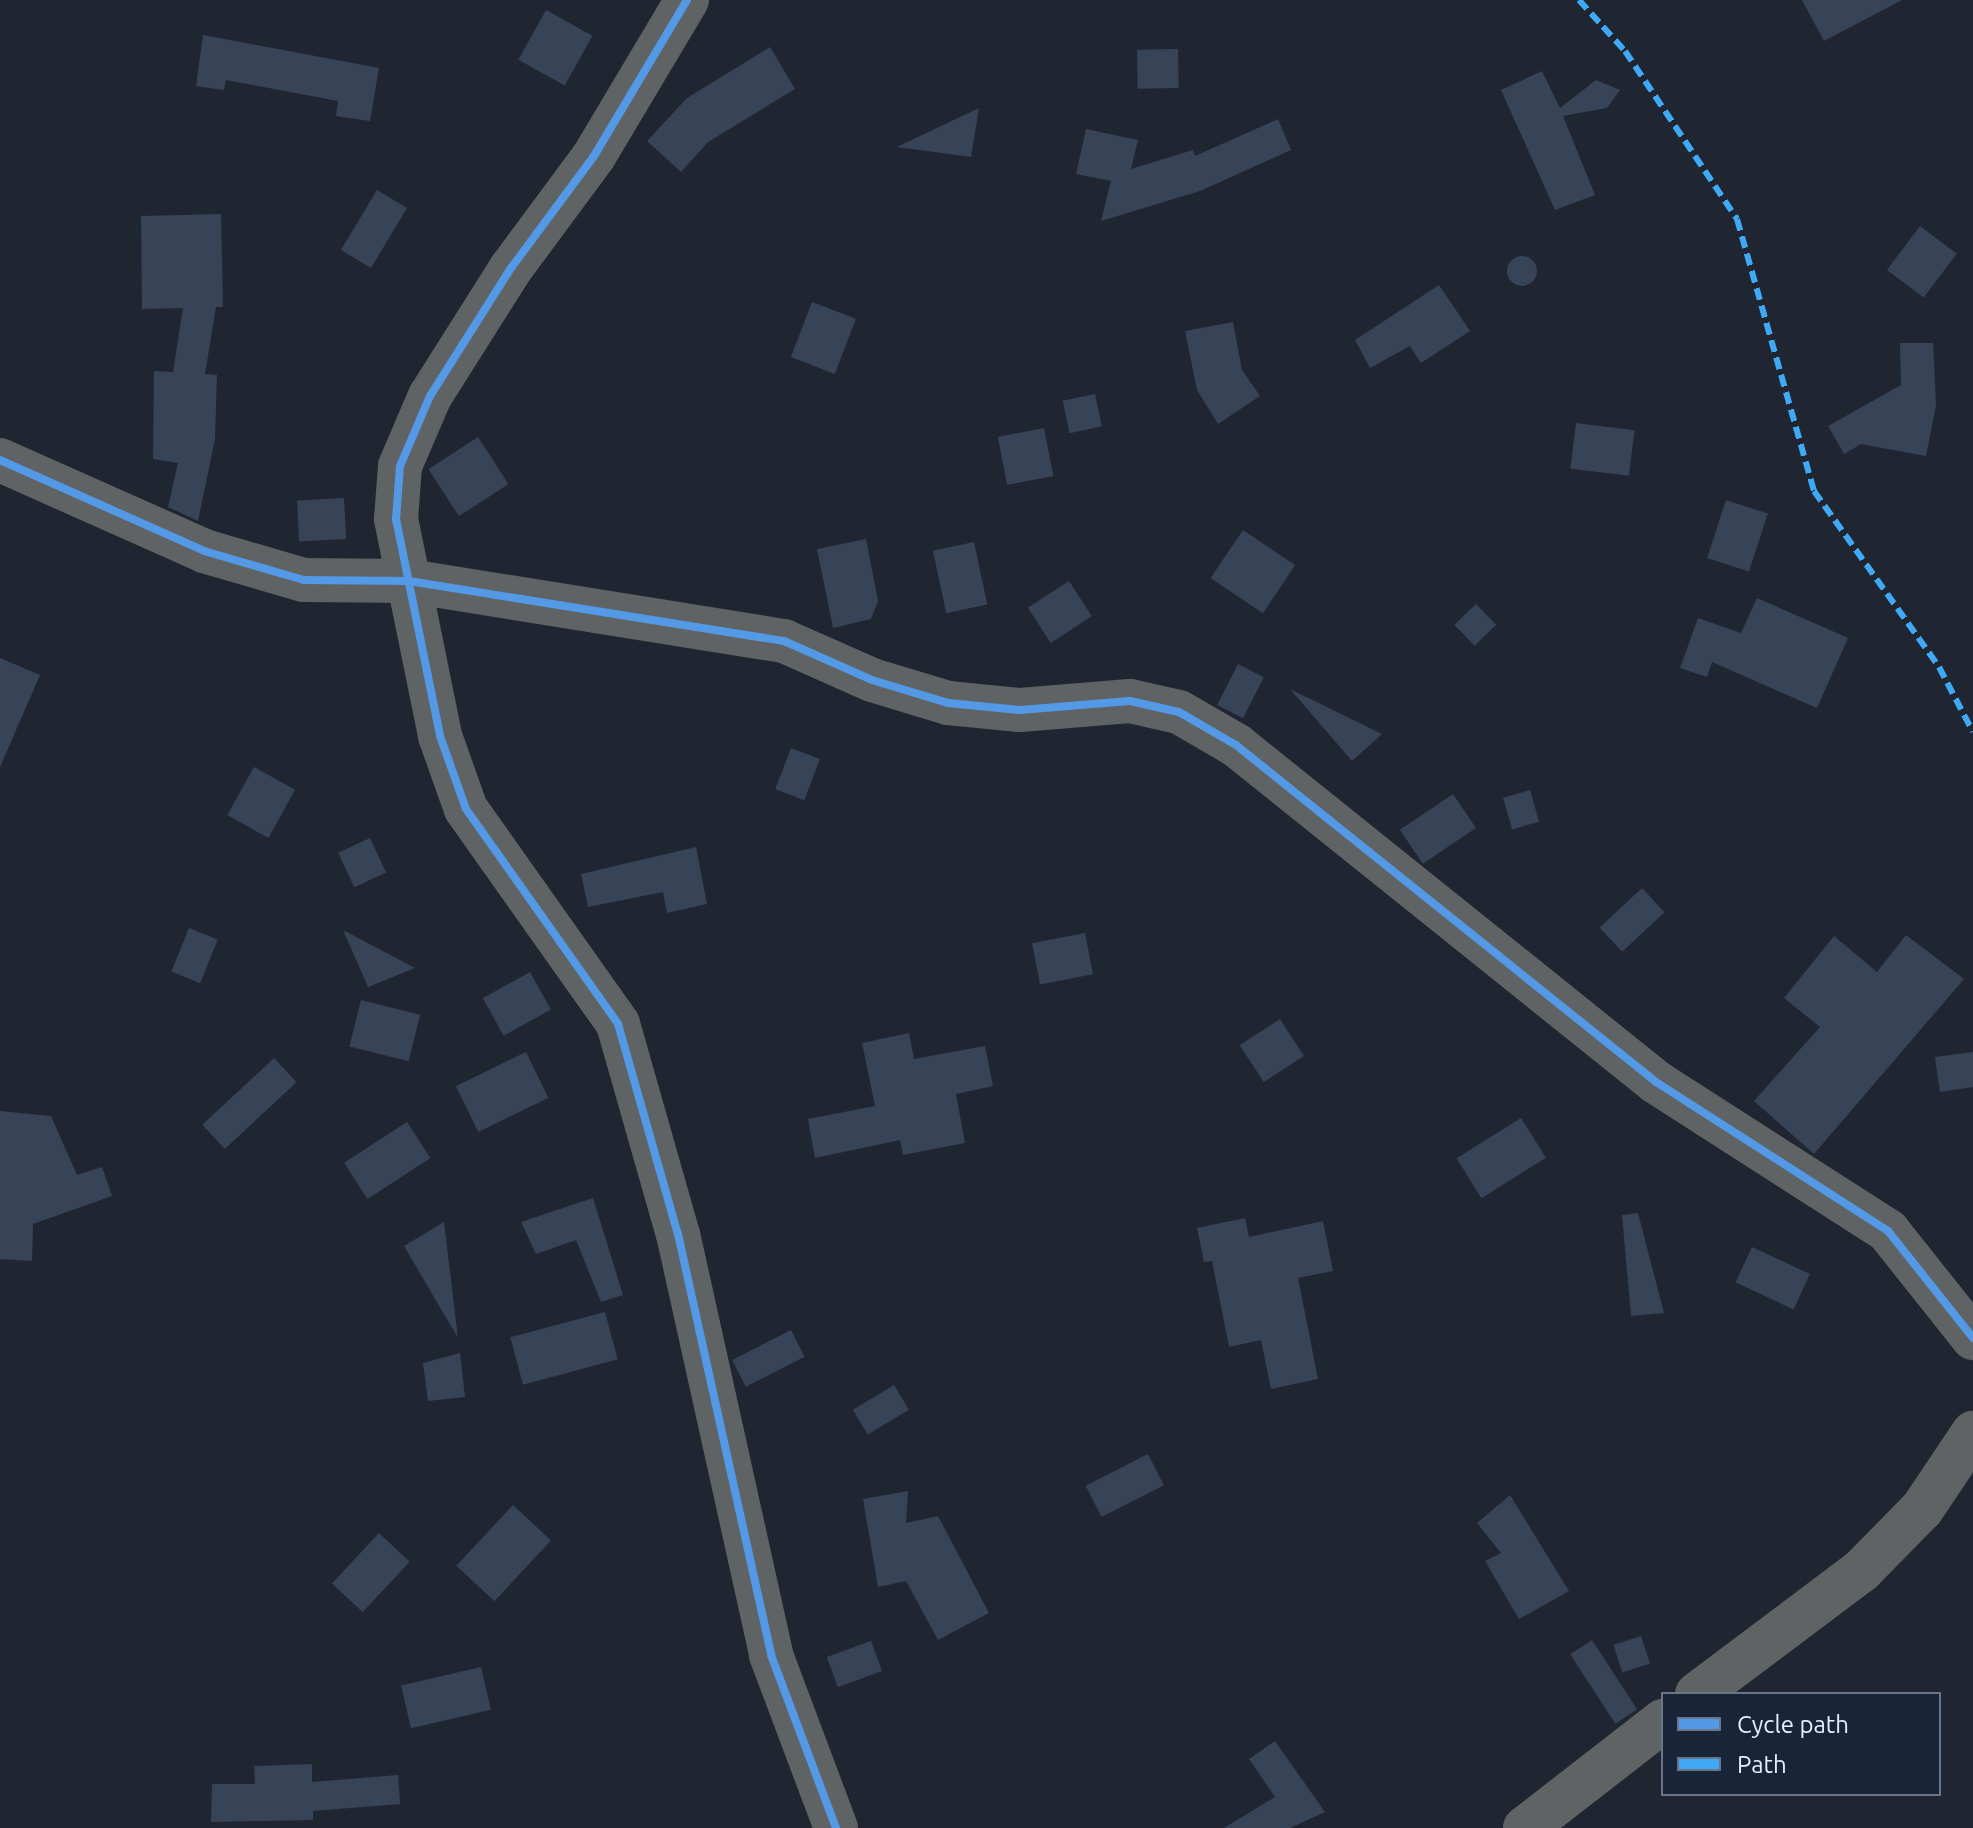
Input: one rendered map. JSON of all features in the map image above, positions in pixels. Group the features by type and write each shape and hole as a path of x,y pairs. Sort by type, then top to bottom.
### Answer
{"street":[{"path":"687,0 594,156 511,268 430,396 400,466 396,519 440,736 466,809 618,1024 678,1234 771,1655 836,1828"},
{"path":"0,460 204,551 304,580 409,581 784,641 872,680 948,703 1020,710 1130,701 1179,712 1236,745 1656,1082 1888,1231 1973,1338"},
{"path":"1700,1692 1861,1571 1922,1509 1973,1433"},
{"path":"1525,1828 1661,1723"}],"building":[{"path":"1802,0 1902,0 1824,41"},
{"path":"546,10 592,36 565,86 518,60"},
{"path":"203,35 379,68 370,121 336,116 338,101 226,80 224,90 196,86"},
{"path":"770,47 795,89 708,142 681,172 647,141 687,98"},
{"path":"1178,49 1179,88 1138,89 1137,50"},
{"path":"1542,71 1560,108 1596,80 1620,90 1607,108 1563,116 1595,195 1555,210 1501,90"},
{"path":"979,108 971,157 897,147"},
{"path":"1278,119 1291,150 1200,191 1101,221 1111,181 1076,174 1086,129 1138,140 1131,169 1193,150 1195,156"},
{"path":"377,190 407,208 371,268 341,250"},
{"path":"221,214 223,307 216,307 205,374 217,375 215,439 198,521 168,507 178,463 153,459 154,371 173,372 183,308 142,309 141,216"},
{"path":"1920,226 1957,254 1924,298 1887,270"},
{"path":"1522,256 1533,260 1537,271 1533,282 1522,286 1511,282 1507,271 1511,260"},
{"path":"1439,285 1470,331 1421,363 1410,346 1370,368 1355,340"},
{"path":"812,302 856,319 835,374 791,357"},
{"path":"1233,322 1242,370 1260,396 1218,424 1197,390 1185,331"},
{"path":"1900,343 1933,343 1936,405 1926,456 1861,444 1844,454 1828,426 1901,385"},
{"path":"1095,394 1102,426 1070,433 1063,401"},
{"path":"1576,423 1635,430 1629,476 1570,469"},
{"path":"1044,428 1053,476 1007,485 998,437"},
{"path":"478,437 508,484 459,516 429,469"},
{"path":"344,498 346,539 299,541 297,500"},
{"path":"1726,500 1768,514 1749,572 1707,558"},
{"path":"1243,530 1295,565 1263,613 1211,578"},
{"path":"866,539 878,601 871,619 833,628 817,549"},
{"path":"974,542 987,605 946,613 933,551"},
{"path":"1069,581 1092,616 1051,643 1028,608"},
{"path":"1757,598 1848,638 1817,708 1712,662 1707,677 1680,668 1698,618 1741,633"},
{"path":"1476,604 1496,625 1475,646 1454,625"},
{"path":"0,658 40,675 0,767"},
{"path":"1238,664 1264,677 1243,718 1217,705"},
{"path":"1290,689 1382,734 1352,761"},
{"path":"791,748 820,759 804,800 775,789"},
{"path":"254,767 295,790 268,838 227,815"},
{"path":"1530,790 1539,822 1512,829 1503,798"},
{"path":"1453,794 1476,828 1423,864 1400,830"},
{"path":"370,838 386,872 354,887 338,853"},
{"path":"696,847 707,904 667,913 663,892 588,907 581,874"},
{"path":"1642,888 1665,912 1622,952 1600,928"},
{"path":"189,928 218,940 200,983 171,972"},
{"path":"343,930 415,968 368,987"},
{"path":"1085,933 1093,974 1040,985 1032,943"},
{"path":"1906,935 1964,979 1814,1154 1754,1101 1820,1027 1784,998 1834,936 1877,972"},
{"path":"530,972 551,1010 504,1036 483,998"},
{"path":"361,1000 420,1015 409,1061 349,1047"},
{"path":"1280,1019 1304,1056 1264,1082 1240,1045"},
{"path":"909,1033 914,1059 985,1046 993,1086 956,1094 965,1143 903,1155 900,1140 815,1158 808,1119 875,1106 862,1043"},
{"path":"526,1052 548,1098 478,1132 456,1086"},
{"path":"1973,1052 1973,1087 1940,1092 1935,1057"},
{"path":"274,1058 297,1082 225,1149 202,1125"},
{"path":"0,1111 51,1116 77,1175 102,1167 112,1196 33,1224 32,1261 0,1259"},
{"path":"1521,1118 1546,1158 1481,1198 1457,1158"},
{"path":"407,1122 430,1158 368,1199 344,1163"},
{"path":"593,1198 623,1295 601,1302 576,1240 536,1254 521,1222"},
{"path":"1638,1213 1664,1313 1631,1316 1622,1215"},
{"path":"1245,1218 1249,1237 1323,1221 1333,1271 1298,1278 1318,1379 1271,1389 1261,1340 1229,1347 1212,1261 1204,1262 1197,1228"},
{"path":"444,1222 458,1338 404,1246"},
{"path":"1752,1247 1810,1274 1794,1309 1736,1282"},
{"path":"605,1312 618,1359 523,1385 510,1337"},
{"path":"791,1330 805,1357 746,1387 732,1360"},
{"path":"460,1353 465,1397 428,1401 423,1363"},
{"path":"894,1385 909,1410 868,1435 853,1410"},
{"path":"1148,1454 1164,1485 1102,1517 1086,1486"},
{"path":"908,1491 906,1523 938,1516 989,1613 938,1640 906,1581 878,1587 863,1499"},
{"path":"1510,1495 1569,1591 1519,1619 1485,1561 1501,1553 1477,1523"},
{"path":"513,1505 551,1540 494,1601 456,1566"},
{"path":"379,1533 410,1562 363,1612 332,1583"},
{"path":"1641,1636 1650,1664 1622,1673 1613,1645"},
{"path":"1592,1640 1637,1710 1615,1724 1570,1654"},
{"path":"871,1641 882,1671 838,1687 827,1657"},
{"path":"481,1667 491,1710 411,1728 401,1685"},
{"path":"1275,1741 1325,1812 1290,1828 1224,1828 1275,1797 1249,1759"},
{"path":"312,1764 312,1782 398,1775 400,1804 313,1811 313,1820 211,1822 212,1784 255,1784 254,1766"}],"marked path":[{"path":"1579,0 1625,51 1737,219 1814,491 1939,667 1973,732"}],"cycle path":[{"path":"687,0 594,156 511,268 430,396 400,466 396,519 440,736 466,809 618,1024 678,1234 771,1655 836,1828"},
{"path":"0,460 204,551 304,580 409,581 784,641 872,680 948,703 1020,710 1130,701 1179,712 1236,745 1656,1082 1888,1231 1973,1338"}]}
